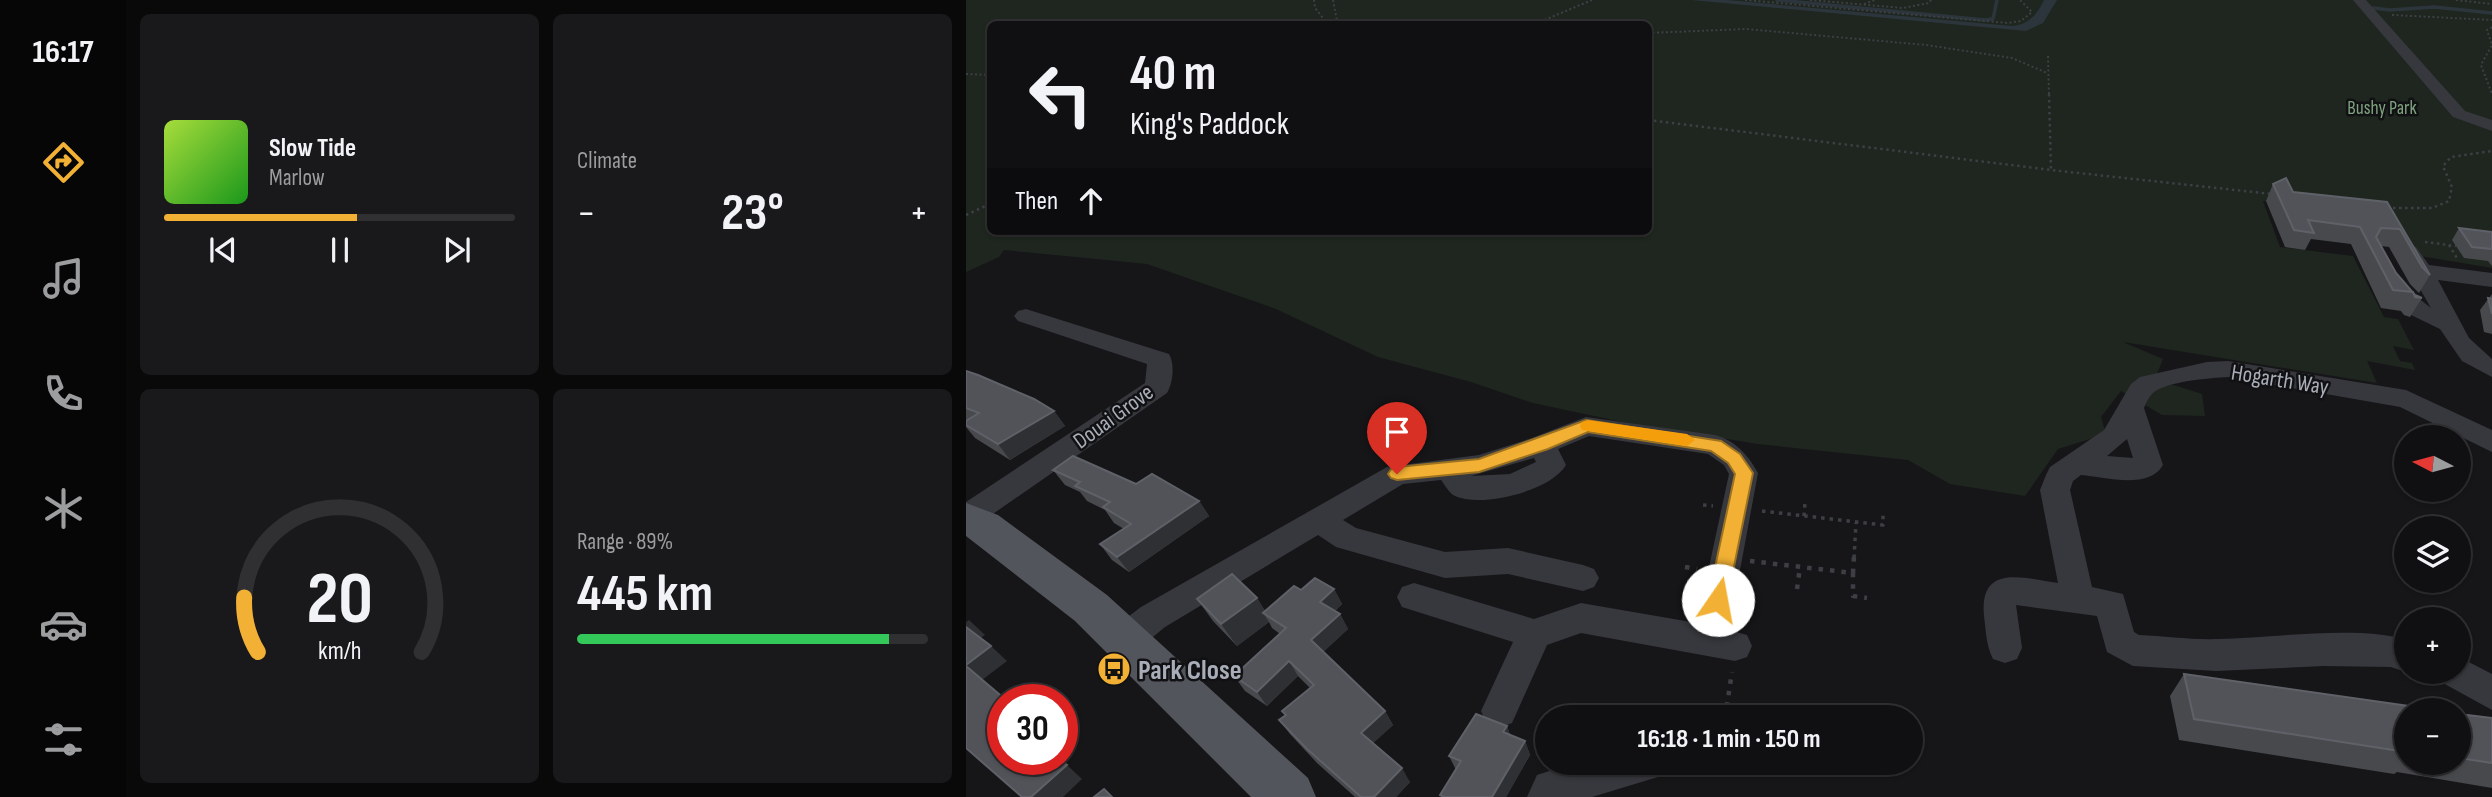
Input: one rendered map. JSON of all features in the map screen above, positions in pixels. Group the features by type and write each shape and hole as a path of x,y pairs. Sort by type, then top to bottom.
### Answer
{"main road":[{"path":"966,518 984,526 1091,608 1289,797"}],"street":[{"path":"2459,114 2490,148"},
{"path":"2399,234 2422,271 2459,345 2475,362 2492,369"},
{"path":"2384,264 2400,295 2432,319 2449,324"},
{"path":"2422,271 2492,280"},
{"name":"Douai Grove","path":"966,518 1158,387 1160,360 1026,316"},
{"name":"Hogarth Way","path":"2078,599 2055,491 2060,475 2115,437 2140,390 2149,383 2207,370 2228,369 2406,399 2492,442"},
{"path":"2075,464 2143,469 2149,465 2131,410"},
{"path":"1124,640 1153,617 1397,474 1479,465 1542,445 1586,426 1715,445 1734,458 1744,473 1727,558 1722,644 1580,618 1534,634 1414,597"},
{"path":"1319,520 1347,538 1445,565 1508,561 1583,578"},
{"path":"1499,711 1534,634"},
{"path":"1546,797 1551,789 1601,775"}],"lane":[{"path":"2364,6 2459,114 2492,126"},
{"path":"2006,648 1999,598 2008,590 2111,604 2119,641 2133,650 2216,655 2324,650 2394,651"},
{"path":"2471,681 2492,693"}],"path":[{"path":"1314,0 1315,8 1324,21"},
{"path":"1333,0 1337,21"},
{"path":"1544,21 1592,0"},
{"path":"1745,0 2008,23 2021,21 2032,12 2020,0"},
{"path":"1810,0 1903,8 1929,3 1931,0"},
{"path":"1862,4 1875,0"},
{"path":"2456,0 2492,4"},
{"path":"2364,6 2410,17 2492,20"},
{"path":"2492,27 2487,30 2492,45 2481,65 2492,94"},
{"path":"1652,33 1746,29 1926,45 2012,58 2047,73"},
{"path":"2048,56 2051,170"},
{"path":"966,74 987,75"},
{"path":"1652,120 2051,170 2284,195"},
{"path":"2376,206 2432,208 2449,201 2452,187 2443,166 2451,157 2490,148"},
{"path":"966,215 987,205"},
{"path":"2399,234 2456,246"},
{"path":"1804,516 1805,502"},
{"path":"1738,508 1883,525 1883,512"},
{"path":"1857,522 1853,596 1867,598"},
{"path":"1727,558 1853,573"},
{"path":"1797,589 1800,567"},
{"path":"1722,644 1724,705"}],"green space":[{"name":"Bushy Park","path":"966,0 2492,0 2492,268 2420,256 2396,216 2263,201 2280,247 2353,256 2384,317 2398,319 2414,350 2393,346 2400,361 2412,363 2415,370 2367,361 2377,383 2123,342 2163,359 2155,379 2202,394 2205,416 2162,415 2121,391 2101,417 2106,434 2058,449 2025,496 1950,484 1908,460 1758,444 1627,423 1533,403 1471,382 1378,357 1276,309 1147,264 1004,250 999,257 966,272"}],"shaded area":[{"path":"1691,0 1727,0 2012,26 2032,18 2044,0 2057,0 2043,23 2026,31"}],"building":[{"path":"2286,178 2293,192 2387,202 2430,275 2422,267 2400,229 2381,228 2376,237 2396,273 2412,292 2393,290 2360,227 2308,220 2314,233 2294,230 2273,184"},
{"path":"2459,228 2492,232 2492,249 2472,247"},
{"path":"966,371 1034,399 1054,411 998,444 966,425 966,421 979,413 966,408"},
{"path":"1073,456 1136,484 1152,474 1199,501 1117,557 1100,544 1131,524 1103,507 1110,502 1075,486 1080,482 1053,470"},
{"path":"1232,574 1257,598 1221,624 1197,599"},
{"path":"1315,578 1334,589 1320,602 1340,614 1311,640 1385,711 1361,733 1402,768 1374,797 1361,797 1279,720 1286,715 1282,711 1314,685 1289,661 1257,692 1234,676 1286,628 1263,613 1294,586 1301,590"},
{"path":"966,627 991,646 966,665"},
{"path":"966,666 987,684 987,766 966,748"},
{"path":"2184,674 2394,704 2394,750 2194,719"},
{"path":"1476,714 1507,726 1503,732 1525,741 1492,797 1444,797 1440,795 1461,761 1449,756"},
{"path":"2471,715 2492,718 2492,763 2471,760"},
{"path":"997,775 1056,775 1031,797 1022,797"},
{"path":"1104,789 1112,797 1094,797"}],"waterway":[{"path":"1777,0 1985,20 1993,19 1997,0"},
{"path":"2373,8 2390,10 2434,7 2492,13"}],"slow traffic":[{"path":"1588,426 1687,440"}],"place":[{"name":"Park Close","path":"1114,669"}],"route":[{"path":"1397,474 1479,465 1542,445 1586,426 1715,445 1734,458 1744,473 1718,600"}]}
